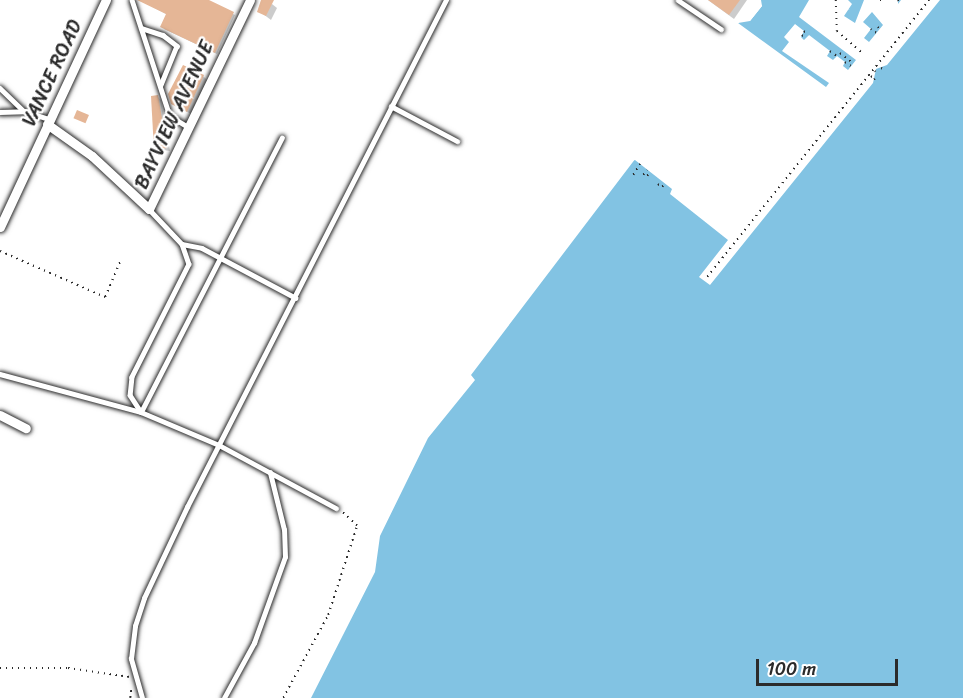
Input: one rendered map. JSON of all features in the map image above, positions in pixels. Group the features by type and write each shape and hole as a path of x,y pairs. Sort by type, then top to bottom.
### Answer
{"street":[{"name":"VANCE ROAD","path":"0,227 106,0"},
{"name":"BAYVIEW AVENUE","path":"149,208 250,0"},
{"path":"48,122 93,156 149,208"},
{"path":"0,415 26,428"}],"lane":[{"path":"132,0 170,116 188,127"},
{"path":"142,698 134,677 132,641 144,598 219,445 446,0"},
{"path":"678,0 721,29"},
{"path":"141,28 163,35 177,46 161,86"},
{"path":"0,88 24,111 48,122"},
{"path":"391,106 457,141"},
{"path":"0,112 24,111"},
{"path":"141,412 282,138"},
{"path":"141,412 130,395 132,377 185,277 189,264 182,244 149,208"},
{"path":"182,244 221,257 296,298"},
{"path":"0,374 141,412 219,445 336,508"},
{"path":"224,698 254,643 285,557 284,530 270,473"}],"path":[{"path":"837,0 837,31 862,52"},
{"path":"707,277 929,0"},
{"path":"804,32 809,35"},
{"path":"802,35 806,38"},
{"path":"830,51 837,56"},
{"path":"840,53 854,63"},
{"path":"845,62 851,66"},
{"path":"871,76 875,79 872,83"},
{"path":"633,175 639,164"},
{"path":"643,175 647,170"},
{"path":"647,176 650,172"},
{"path":"658,184 662,187 665,183"},
{"path":"0,251 105,297 120,261"},
{"path":"283,698 328,615 357,526 352,518 336,508"},
{"path":"0,668 68,668 134,677"}],"water":[{"path":"761,0 963,0 963,698 311,698 375,572 380,536 428,438 475,380 471,375 740,21 750,21 762,6"}],"pier":[{"path":"758,0 762,6 750,21 738,23 826,87 829,83 782,51 789,42 784,37 795,24 804,31 801,37 804,40 809,35 830,51 827,56 833,60 837,56 845,62 843,66 848,70 856,60 799,17 809,0 848,0 852,4 844,16 855,23 864,0 898,0 898,4 901,0 940,0 887,65 876,69 873,83 710,285 699,277 728,240 670,194 672,189 635,160 629,162 737,19 749,18","holes":["872,12 883,25 869,42 864,38 871,29 863,22"]}],"building":[{"path":"137,0 209,0 234,12 215,53 160,27 166,14"},
{"path":"261,0 274,0 266,16 257,12"},
{"path":"708,0 740,0 729,15"},
{"path":"183,65 204,75 187,112 171,104 168,94"},
{"path":"158,95 167,148 154,150 151,96"},
{"path":"77,110 89,115 85,123 73,118"}]}
